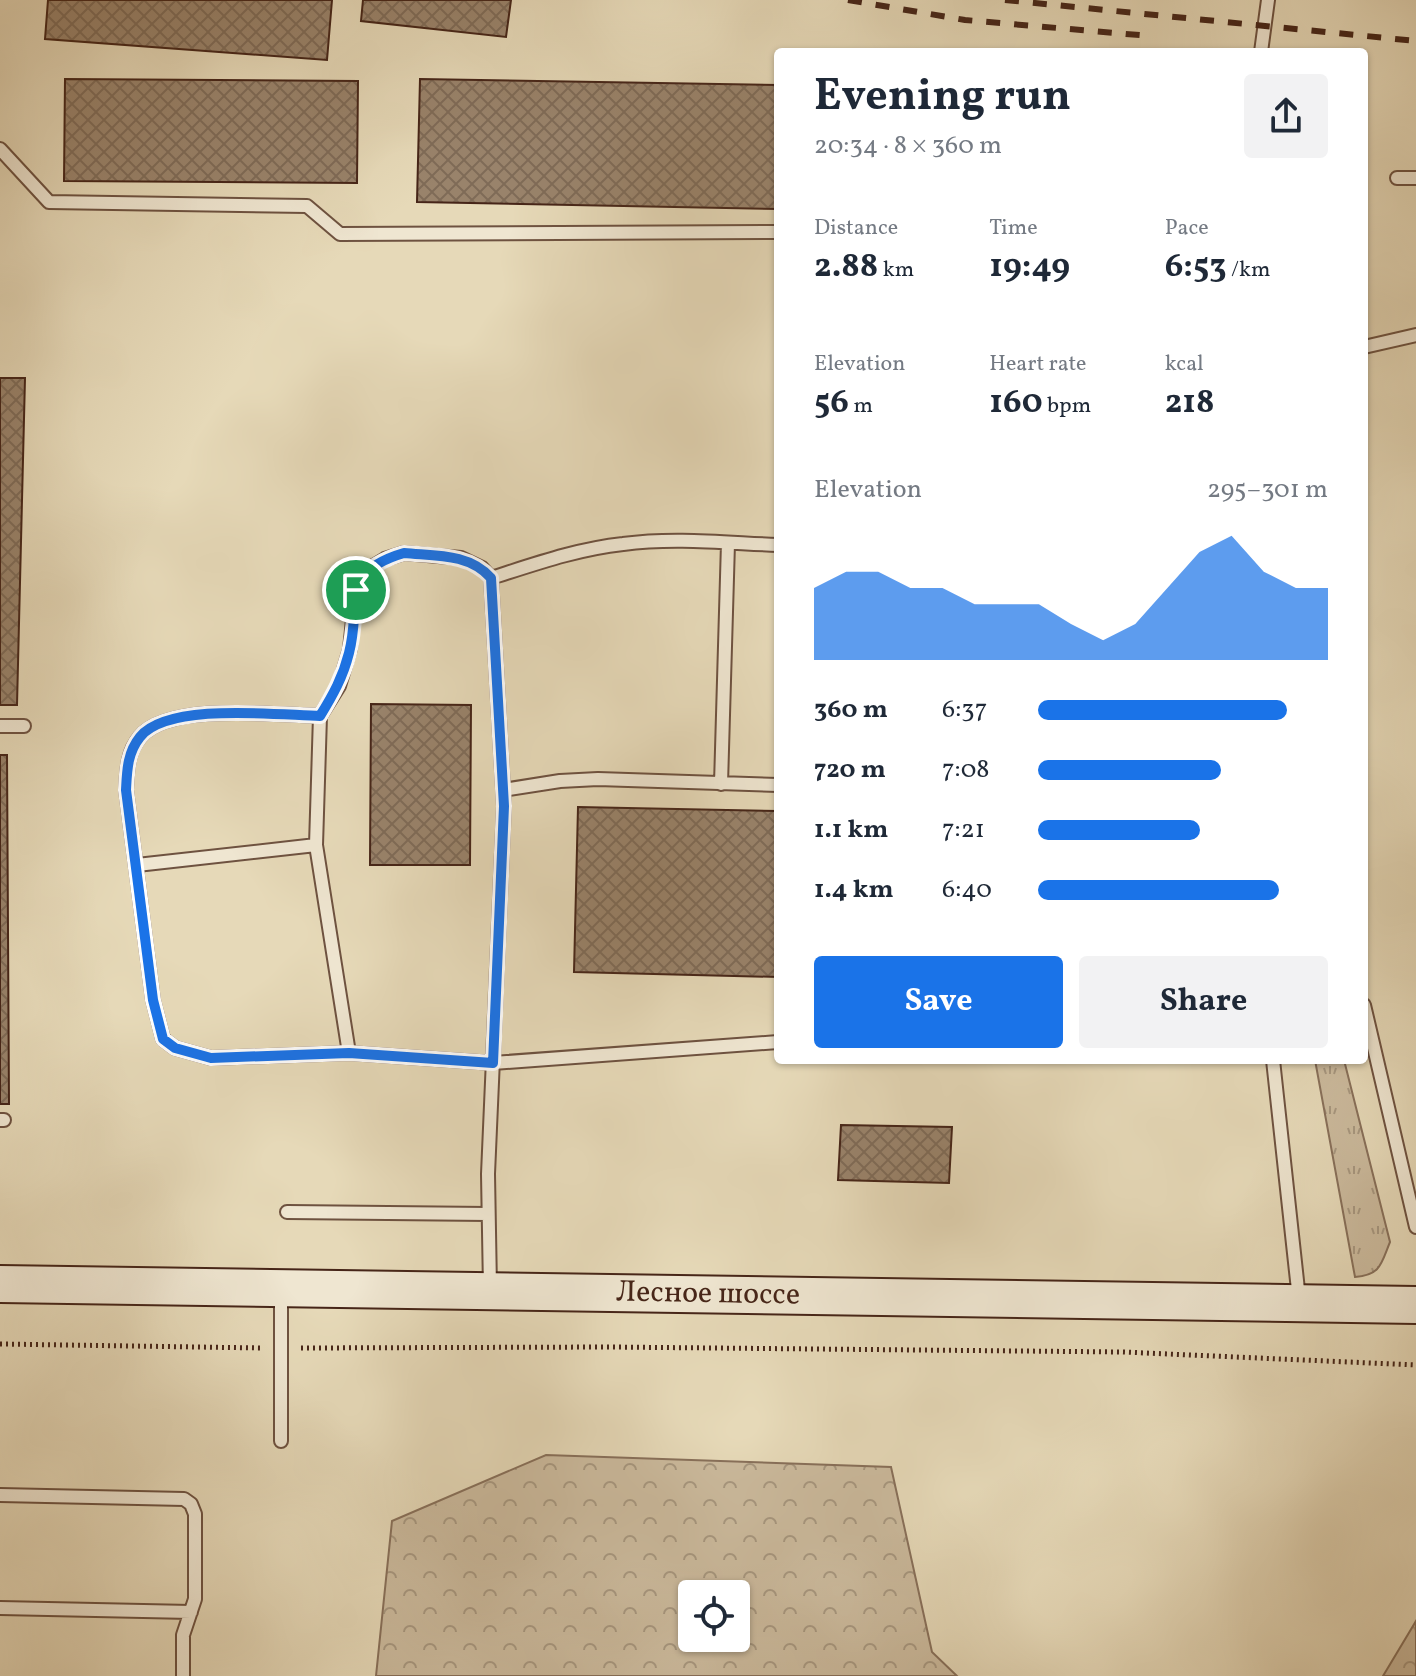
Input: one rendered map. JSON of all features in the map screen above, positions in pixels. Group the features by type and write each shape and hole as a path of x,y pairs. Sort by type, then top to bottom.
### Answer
{"street":[{"name":"Лесное шоссе","path":"0,1284 1416,1305"}],"lane":[{"path":"1262,48 1268,0"},
{"path":"0,149 49,202 307,206 340,234 774,232"},
{"path":"1397,178 1416,178"},
{"path":"1368,346 1416,335"},
{"path":"491,578 560,555 625,543 688,541 774,545"},
{"path":"721,784 728,543"},
{"path":"349,1053 316,845 320,716 339,686 350,649 356,590 367,570 385,559 404,553 461,558 482,568 491,578 503,790 488,1214 490,1291"},
{"path":"320,716 184,715 154,726 140,736 127,762 126,790 153,1000 163,1039 175,1048 211,1058 349,1053 493,1063 774,1042"},
{"path":"0,726 24,726"},
{"path":"503,790 598,779 774,785"},
{"path":"137,865 316,845"},
{"path":"1368,1022 1416,1227"},
{"path":"1273,1064 1299,1302"},
{"path":"287,1212 488,1214"},
{"path":"281,1288 281,1441"},
{"path":"0,1495 184,1499 191,1504 195,1514 195,1599 183,1635 183,1676"},
{"path":"0,1608 191,1612"}],"path":[{"path":"0,1344 1123,1352 1416,1365"}],"green space":[{"path":"1316,1064 1345,1064 1390,1242 1375,1271 1355,1277"},
{"path":"546,1455 891,1467 932,1652 957,1676 376,1676 392,1521"},
{"path":"1416,1621 1416,1676 1383,1676"}],"building":[{"path":"48,0 332,0 327,60 45,39"},
{"path":"363,0 511,0 506,37 361,21"},
{"path":"65,79 358,81 357,183 64,181"},
{"path":"420,79 774,85 774,209 417,202"},
{"path":"0,378 25,378 17,705 0,705"},
{"path":"371,704 471,705 470,865 370,865"},
{"path":"0,755 7,755 9,1104 0,1104"},
{"path":"578,807 774,811 774,977 574,972"},
{"path":"841,1125 952,1127 949,1183 838,1180"}],"railway":[{"path":"848,0 965,20 1150,36"},
{"path":"1005,0 1416,41"}],"route":[{"path":"404,553 461,558 482,568 491,578 504,806 493,1063 349,1053 211,1058 175,1048 163,1039 153,1000 126,790 127,762 140,736 154,726 184,715 320,716 339,686 350,649 356,590 367,570 385,559 404,553"}]}
